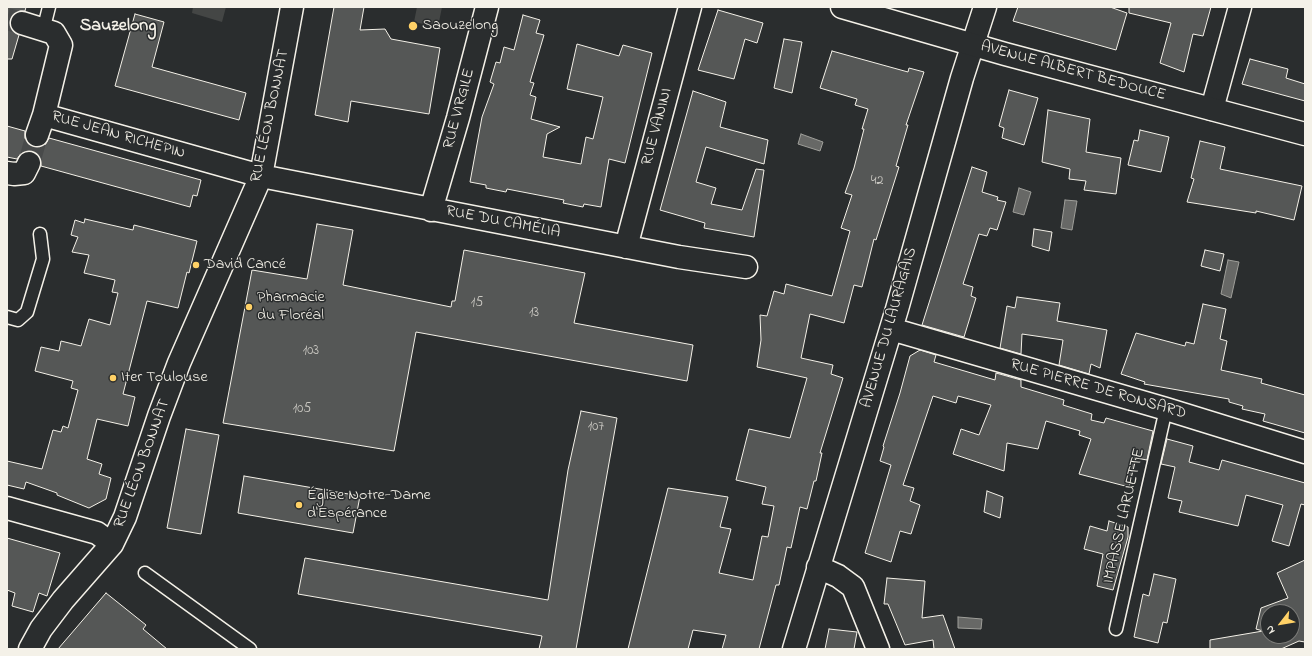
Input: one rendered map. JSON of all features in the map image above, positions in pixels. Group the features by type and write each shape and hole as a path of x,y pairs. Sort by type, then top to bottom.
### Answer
{"street":[{"name":"RUE LÉON BONNAT","path":"30,649 41,629 63,600 112,544 125,518 159,416 179,363 261,176 292,7"},
{"name":"RUE VIRGILE","path":"431,210 458,118 487,7"},
{"name":"RUE VANINI","path":"626,247 690,7"},
{"name":"AVENUE ALBERT BEDOUCE","path":"842,7 973,45 1305,134"},
{"name":"AVENUE DU LAURAGAIS","path":"794,649 891,329 985,7"},
{"path":"1212,109 1240,7"},
{"name":"RUE JEAN RICHEPIN","path":"22,24 54,33 59,39 61,46 40,125 261,176"},
{"path":"7,172 14,174 24,172 29,163"},
{"name":"RUE DU CAMÉLIA","path":"261,176 626,247 746,267"},
{"name":"RUE PIERRE DE RONSARD","path":"891,329 1166,409 1305,452"},
{"path":"7,508 97,533 112,544"},
{"path":"818,567 838,576 853,587 878,649"}],"lane":[{"path":"46,19 49,7"},
{"path":"7,316 18,320 27,312 43,259 40,234"},
{"name":"IMPASSE LARUETTE","path":"1116,629 1166,409"},
{"path":"145,573 250,649"}],"shaded area":[{"path":"193,7 226,7 222,22 192,13"},
{"path":"417,7 442,7 438,27 414,22"},
{"path":"801,134 823,142 820,151 798,144"},
{"path":"1019,188 1031,192 1024,215 1013,212"},
{"path":"1065,200 1077,201 1072,230 1061,228"},
{"path":"1228,260 1239,262 1231,298 1221,294"},
{"path":"958,617 982,619 981,629 958,628"}],"building":[{"path":"7,7 26,7 25,11 20,11 14,14 10,20 10,25 13,31 19,35 12,59 7,59"},
{"path":"334,7 364,7 360,30 385,29 391,39 440,48 429,114 351,101 348,122 315,115"},
{"path":"1018,7 1110,7 1127,13 1116,50 1013,21"},
{"path":"1129,7 1211,7 1203,36 1193,34 1184,72 1160,63 1171,23 1129,13"},
{"path":"718,10 763,23 757,43 745,39 734,79 698,70"},
{"path":"135,14 164,22 152,67 246,93 239,120 115,86"},
{"path":"523,15 540,20 536,33 544,35 530,82 534,83 530,95 536,97 531,119 560,127 547,134 543,157 581,164 586,137 593,139 603,97 567,89 577,44 619,56 623,45 652,53 625,163 609,159 601,207 584,204 583,207 563,203 564,200 507,189 506,192 486,188 486,185 470,182 482,117 494,84 490,82 496,62 500,63 504,47 514,50"},
{"path":"784,39 802,42 792,93 774,88"},
{"path":"832,51 908,72 909,68 924,72 906,125 908,125 896,166 899,167 876,240 874,239 862,287 854,285 844,323 810,314 801,358 833,365 831,374 843,378 820,453 822,453 816,481 814,481 807,509 800,507 791,548 787,547 779,585 776,585 759,649 722,649 726,635 693,630 688,649 628,649 668,488 728,497 720,527 731,529 719,573 753,580 762,536 768,537 774,506 762,504 766,487 736,480 749,429 790,438 807,378 757,367 761,340 760,315 767,316 774,291 784,294 786,284 832,296 850,231 841,228 852,195 845,193 854,168 864,129 862,129 868,109 855,105 857,99 820,88"},
{"path":"1250,59 1288,69 1286,78 1305,84 1305,101 1242,84"},
{"path":"1009,90 1038,98 1024,145 1002,138 1004,128 999,126"},
{"path":"693,91 726,102 720,127 768,140 764,164 706,147 696,182 716,188 711,204 742,210 756,169 764,170 754,237 704,228 705,223 660,210"},
{"path":"1048,110 1090,119 1086,152 1121,158 1116,194 1084,190 1086,181 1069,179 1070,169 1042,162"},
{"path":"7,126 25,131 27,143 33,147 45,145 49,138 201,180 197,196 193,195 190,207 41,166 40,156 34,152 22,152 17,159 7,157"},
{"path":"1140,130 1169,137 1161,172 1128,165 1134,140 1138,141"},
{"path":"1200,141 1225,147 1220,169 1302,186 1294,220 1256,211 1256,213 1187,202 1194,179 1191,178"},
{"path":"972,167 987,172 982,192 998,197 997,200 1006,202 997,230 990,228 987,236 979,234 963,284 973,287 971,296 976,298 964,337 922,325"},
{"path":"85,219 133,230 134,225 197,241 178,308 147,301 123,394 135,397 128,426 97,419 87,459 102,464 99,474 111,478 106,499 89,508 57,495 57,493 26,482 24,489 7,485 7,461 42,469 53,430 61,432 63,426 68,428 78,390 71,388 73,381 35,371 41,347 59,351 61,341 81,346 89,319 110,325 118,293 112,292 115,280 84,273 89,255 72,252 78,237 71,235 75,220 84,223"},
{"path":"317,224 353,230 343,285 451,307 452,301 455,301 464,250 585,273 574,323 693,345 687,381 416,332 394,451 223,423 252,270 307,279"},
{"path":"1034,229 1052,232 1049,251 1032,246"},
{"path":"1205,250 1224,254 1220,271 1201,266"},
{"path":"1017,297 1060,303 1057,321 1107,330 1100,368 1091,364 1089,374 1059,365 1063,340 1022,334 1021,354 1000,348 1007,306 1015,308"},
{"path":"1203,304 1226,309 1220,339 1227,341 1221,370 1262,379 1261,383 1305,395 1305,433 1263,421 1265,414 1242,409 1243,406 1229,402 1229,399 1144,384 1145,382 1121,374 1136,333 1185,346 1186,342 1194,344"},
{"path":"920,350 936,355 934,362 995,380 996,373 1021,380 1021,387 1064,400 1063,405 1092,414 1091,420 1104,423 1106,418 1153,431 1147,460 1136,458 1129,487 1079,474 1091,439 1079,435 1080,431 1046,421 1038,449 1007,443 1004,471 953,454 961,429 979,435 991,405 958,396 956,403 933,396 903,485 914,488 910,501 920,505 911,534 900,531 891,562 865,553 891,465 880,461 883,446 910,356"},
{"path":"581,411 617,418 576,649 539,649 542,636 298,594 305,558 548,600 568,470"},
{"path":"186,429 219,435 201,534 167,528"},
{"path":"1167,439 1193,446 1189,462 1219,470 1222,460 1305,483 1305,505 1301,504 1289,546 1272,541 1283,505 1246,495 1238,526 1179,512 1182,501 1168,498 1175,467 1161,464"},
{"name":"Église Notre-Dame d'Espérance","path":"244,476 360,496 353,533 238,513"},
{"path":"987,491 1003,497 1000,518 984,512"},
{"path":"1109,521 1128,527 1128,537 1113,590 1097,586 1103,554 1084,549 1090,526 1107,531"},
{"path":"7,538 60,553 47,596 39,593 33,612 12,606 15,593 7,590"},
{"path":"1305,560 1305,642 1300,641 1300,604 1272,604 1288,598 1277,573"},
{"path":"1154,574 1176,579 1167,623 1163,622 1158,643 1134,637 1143,594 1149,596"},
{"path":"887,578 925,581 922,618 943,615 955,649 934,649 933,640 905,645 888,604 884,604"},
{"path":"106,593 146,625 143,629 167,649 58,649"},
{"path":"1260,612 1260,630 1256,629"},
{"path":"829,629 857,632 854,649 825,649"},
{"path":"1260,632 1260,644 1292,644 1281,649 1210,649 1210,640"}],"tunnel":[{"path":"7,19 22,23"},
{"path":"29,163 37,135"}],"place":[{"name":"Saouzelong","path":"413,26"},
{"name":"David Cancé","path":"196,265"},
{"name":"Pharmacie du Floréal","path":"249,307"},
{"name":"Iter Toulouse","path":"113,378"},
{"name":"Église Notre-Dame d'Espérance","path":"299,505"}],"district":[{"name":"Sauzelong","path":"118,27"}]}
